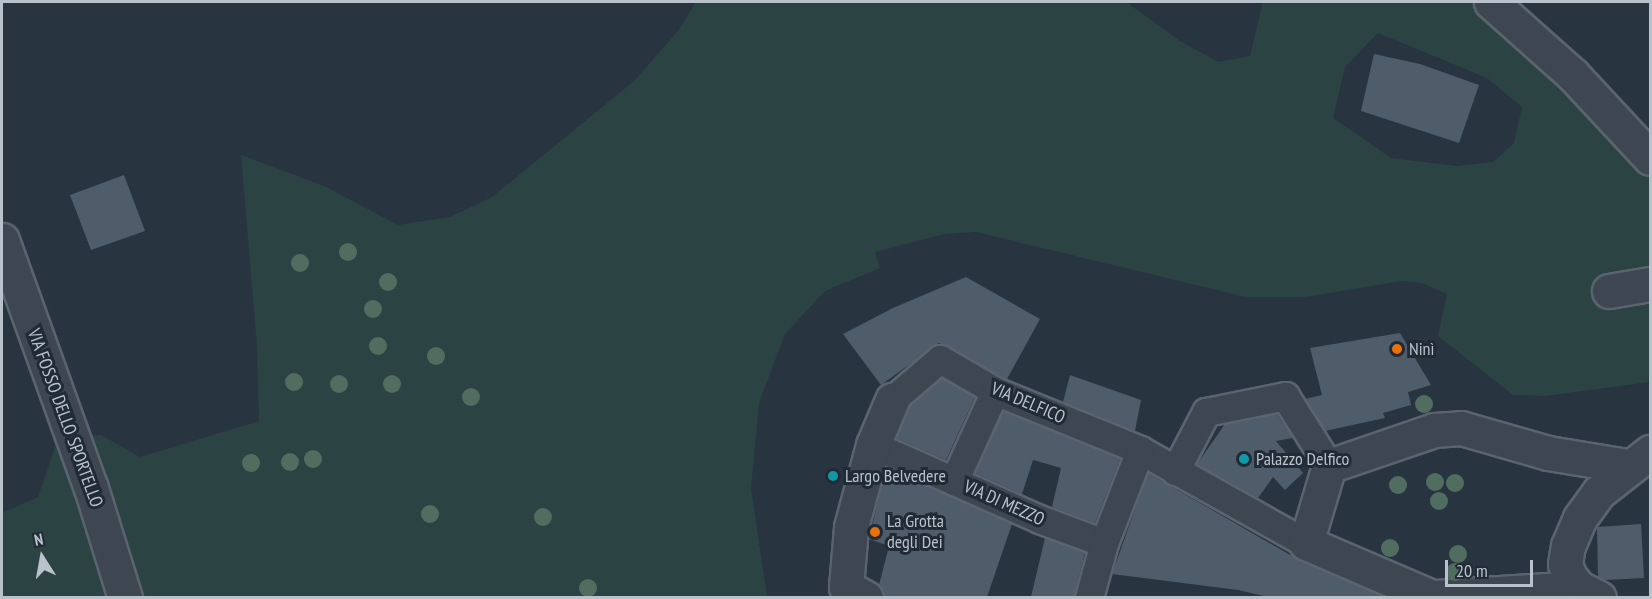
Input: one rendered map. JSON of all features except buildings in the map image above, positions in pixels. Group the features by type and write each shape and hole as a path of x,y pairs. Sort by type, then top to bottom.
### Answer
{"street":[{"path":"1491,2 1573,75 1650,158"},
{"name":"VIA FOSSO DELLO SPORTELLO","path":"2,240 91,488 125,597"},
{"path":"1609,291 1650,284"},
{"name":"VIA DELFICO","path":"892,400 940,358 995,391 1140,450 1306,543"},
{"path":"954,481 995,391"},
{"path":"1175,471 1206,412 1285,396 1329,466 1306,543 1423,596 1580,593 1567,571 1568,546 1591,501 1639,459"},
{"path":"866,597 846,587 851,527 873,445 892,400"},
{"path":"1329,466 1434,430 1461,428 1548,453 1639,459"},
{"name":"VIA DI MEZZO","path":"873,445 1104,543"},
{"path":"1089,597 1104,543 1140,450"}],"green space":[{"path":"696,2 1126,2 1180,41 1218,62 1250,56 1263,2 1482,2 1650,165 1650,382 1545,396 1513,395 1438,336 1447,294 1422,283 1401,281 1305,297 1246,297 976,232 944,234 875,252 880,268 825,291 785,334 759,403 751,488 767,597 2,598 2,513 38,497 58,439 101,435 140,457 259,421 257,347 241,155 324,186 398,225 450,217 492,197 634,81 678,31","holes":["1378,33 1487,78 1522,107 1514,143 1493,162 1457,166 1391,158 1333,118 1345,67"]}],"place":[{"name":"Ninì","path":"1397,349"},
{"name":"Palazzo Delfico","path":"1244,459"},
{"name":"Largo Belvedere","path":"833,476"},
{"name":"La Grotta degli Dei","path":"875,532"}]}
